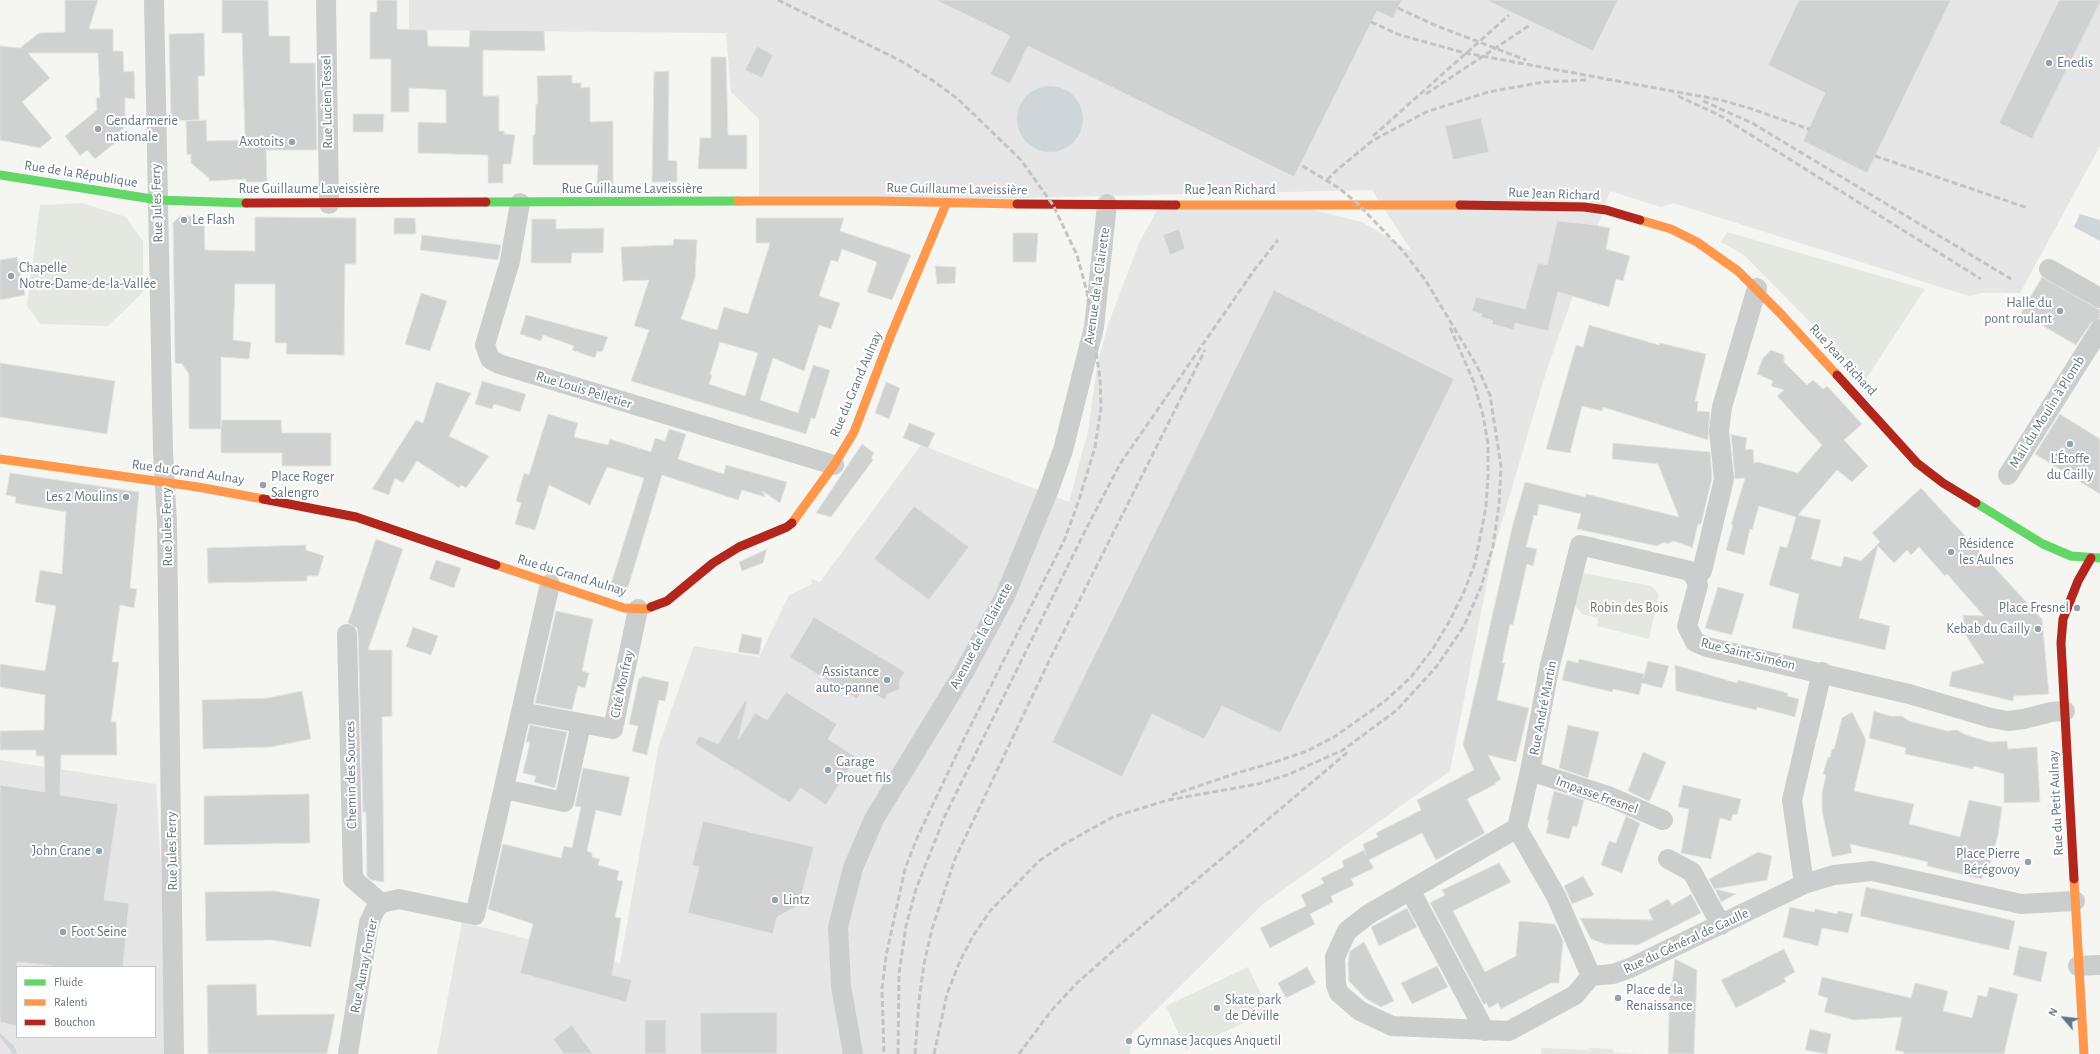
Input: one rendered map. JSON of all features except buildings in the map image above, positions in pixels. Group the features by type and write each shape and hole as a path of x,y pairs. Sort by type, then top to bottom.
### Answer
{"street":[{"name":"Rue Jules Ferry","path":"154,0 163,452 166,482 174,1054"},
{"name":"Rue Lucien Tessel","path":"326,0 329,204"},
{"name":"Rue de la République","path":"0,175 158,200"},
{"name":"Rue Guillaume Laveissière","path":"158,200 329,204 886,201 946,204 1107,204"},
{"name":"Rue Louis Pelletier","path":"520,203 510,261 485,345 490,359 499,364 834,465"},
{"name":"Rue du Grand Aulnay","path":"0,459 166,482 258,497 356,517 606,603 647,609 667,601 713,563 739,547 786,527 796,519 834,465 854,432 891,335 946,204"},
{"name":"Rue Jean Richard","path":"1107,204 1289,204 1304,206 1351,204 1584,207 1606,210 1671,229 1697,242 1719,256 1756,288 1917,463 1943,483 2043,544 2071,556 2097,554"},
{"name":"Avenue de la Clairette","path":"853,1054 841,986 838,927 853,868 874,819 964,672 1005,596 1049,488 1063,450 1094,328 1107,204"},
{"path":"2049,269 2100,298"},
{"name":"Rue Saint-Siméon","path":"1756,288 1722,407 1719,431 1724,479 1702,571 1696,578 1698,585 1687,626 1695,642 1707,647 1822,672 1909,694 1991,718 2008,721 2024,719 2051,712 2065,711"},
{"name":"Mail du Moulin à Plomb","path":"2008,476 2100,329"},
{"name":"Rue André Martin","path":"1517,828 1530,771 1549,669 1580,545 1690,571 1696,578"},
{"name":"Rue du Petit Aulnay","path":"2084,1054 2061,643 2062,623 2078,581 2097,554"},
{"path":"550,584 504,789 564,802 582,724"},
{"name":"Cité Monfray","path":"521,712 613,729 638,608"},
{"name":"Chemin des Sources","path":"347,634 353,879 381,903"},
{"path":"1804,884 1792,800 1822,672"},
{"name":"Impasse Fresnel","path":"1530,771 1608,796 1663,820"},
{"name":"Rue Aunay Fortier","path":"348,1054 369,923 375,910 381,903 399,899 475,914 504,789"},
{"path":"1517,828 1556,896 1591,976 1575,995 1510,1031 1392,1026 1360,1011 1339,993 1336,985 1335,957 1347,931 1369,914 1410,890 1517,828"},
{"path":"1668,859 1692,872 1721,925"},
{"name":"Rue du Général de Gaulle","path":"1591,976 1613,974 1630,968 1804,884 1834,875 1872,871 2020,904 2075,901"},
{"path":"1410,890 1485,1031"},
{"path":"2078,966 2100,965"}],"shaded area":[{"path":"409,0 2100,0 2100,146 2020,293 1982,293 1969,296 1673,203 1661,207 1610,191 1546,372 1493,552 1450,771 1263,904 1132,1034 1116,1054 437,1054 462,922 620,963 659,745 694,646 759,657 789,595 812,584 811,579 820,582 921,445 1069,502 1088,431 1098,361 1108,325 1139,243 1160,205 1289,204 1362,222 1412,252 1372,190 878,201 759,202 759,119 731,92 726,33 409,30"},
{"path":"1050,86 1063,88 1078,101 1081,106 1083,119 1081,132 1068,147 1063,150 1050,152 1037,150 1022,137 1019,132 1017,119 1019,106 1032,91 1037,88"},
{"path":"2080,214 2100,220 2100,241 2074,227"},
{"path":"0,760 156,784 172,1054 0,1054"},
{"path":"0,1033 14,1046 17,1054 13,1054 0,1037"},
{"path":"1542,1048 1588,1050 1589,1048 1613,1049 1614,1053 1645,1054 1541,1054"}],"green space":[{"path":"82,203 126,217 143,241 143,292 108,326 40,324 27,306 40,205"},
{"path":"1727,232 1925,289 1866,379 1744,255 1721,242"},
{"name":"Robin des Bois","path":"1582,573 1651,586 1659,594 1649,639 1597,626 1598,618 1582,614 1574,604"},
{"name":"Skate park de Déville","path":"1248,967 1269,1011 1186,1050 1166,1006"},
{"name":"Gymnase Jacques Anquetil","path":"1132,1034 1130,1054 1116,1054 1120,1048"}],"railway":[{"path":"778,0 901,61 932,80 958,99 1021,160 1053,205 1077,255 1087,292 1100,378 1101,408 1095,447 1079,500 1064,541 963,741 917,838 905,869 886,956 882,989 884,1054"},
{"path":"1398,8 1437,26 1526,60"},
{"path":"1373,136 1509,15"},
{"path":"1371,22 1400,35 1465,53 1721,100 1809,129"},
{"path":"1426,94 1530,25"},
{"path":"1327,180 1372,141 1426,112 1488,92 1544,82 1588,80"},
{"path":"1678,96 1719,115 1981,279"},
{"path":"1703,101 1752,123 2011,279"},
{"path":"1875,156 2028,208"},
{"path":"934,1054 947,994 960,961 973,936 991,910 1039,861 1064,844 1113,817 1168,800 1258,784 1287,775 1343,750 1397,710 1437,666 1464,626 1481,587 1493,546 1499,505 1501,466 1490,395 1477,366 1426,281 1403,251 1358,204 1339,188 1301,165"},
{"path":"898,1054 899,974 906,926 916,889 944,818 1085,531 1120,464 1255,269 1278,240"},
{"path":"1172,795 1307,751 1334,737 1385,701 1411,677 1432,650 1449,622 1464,592 1475,563 1486,507 1488,475 1488,444 1483,415 1473,380 1449,325"},
{"path":"915,1054 919,1001 924,964 932,929 955,859 1050,659 1205,350"},
{"path":"1019,1054 1051,1011 1077,983 1130,936 1349,751"}],"traffic: fast":[{"path":"0,175 158,200 246,203"},
{"path":"486,202 738,201"},
{"path":"1976,503 2043,544 2071,556 2100,558"}],"traffic: slow":[{"path":"738,201 878,201 1017,204"},
{"path":"792,523 834,465 854,432 891,335 946,204"},
{"path":"1176,205 1460,205"},
{"path":"1640,220 1671,229 1697,242 1738,271 1780,313 1837,375"},
{"path":"0,459 198,487 263,499"},
{"path":"496,565 624,608 647,609 651,607"},
{"path":"2074,879 2084,1054"}],"traffic: jam":[{"path":"246,203 486,202"},
{"path":"1017,204 1176,205"},
{"path":"1460,205 1584,207 1606,210 1640,220"},
{"path":"1837,375 1917,463 1943,483 1976,503"},
{"path":"263,499 356,517 496,565"},
{"path":"651,607 667,601 713,563 739,547 787,527 792,523"},
{"path":"2074,879 2061,643 2063,619 2078,581 2091,558"}],"place":[{"name":"Enedis","path":"2049,63"},
{"name":"Gendarmerie nationale","path":"98,129"},
{"name":"Axotoits","path":"292,142"},
{"name":"Le Flash","path":"184,220"},
{"name":"Chapelle Notre-Dame-de-la-Vallée","path":"11,276"},
{"name":"Halle du pont roulant","path":"2060,311"},
{"name":"L'Étoffe du Cailly","path":"2070,444"},
{"name":"Place Roger Salengro","path":"263,485"},
{"name":"Les 2 Moulins","path":"126,497"},
{"name":"Résidence les Aulnes","path":"1951,552"},
{"name":"Place Fresnel","path":"2077,608"},
{"name":"Kebab du Cailly","path":"2038,629"},
{"name":"Assistance auto-panne","path":"887,680"},
{"name":"Garage Prouet fils","path":"828,770"},
{"name":"John Crane","path":"99,851"},
{"name":"Place Pierre Bérégovoy","path":"2028,862"},
{"name":"Lintz","path":"775,900"},
{"name":"Foot Seine","path":"63,932"},
{"name":"Place de la Renaissance","path":"1618,998"},
{"name":"Skate park de Déville","path":"1217,1008"},
{"name":"Gymnase Jacques Anquetil","path":"1129,1041"}]}
